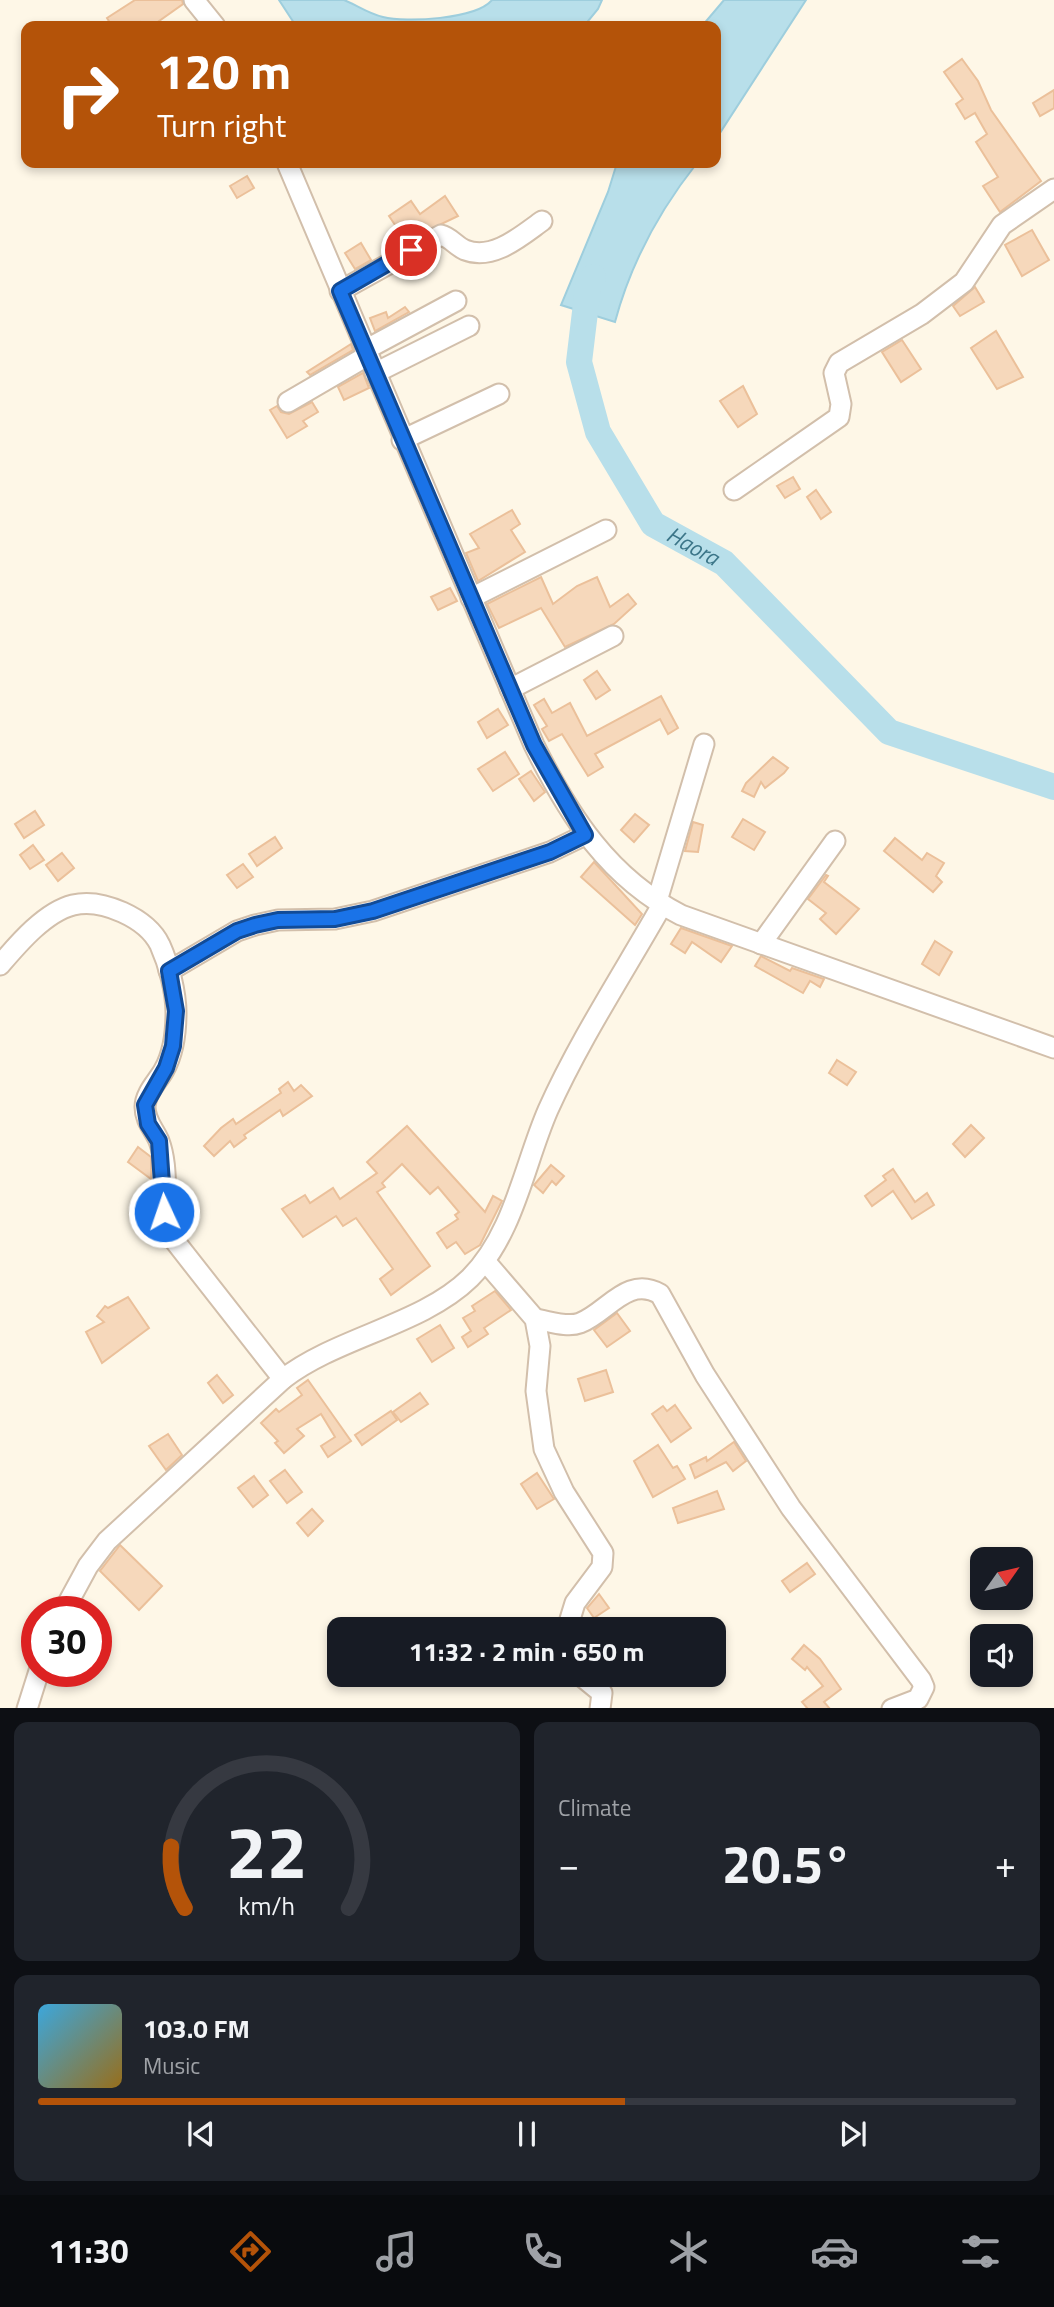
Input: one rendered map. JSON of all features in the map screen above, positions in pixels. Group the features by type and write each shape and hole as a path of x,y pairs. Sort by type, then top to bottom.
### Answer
{"street":[{"path":"194,0 211,21"},
{"path":"289,168 402,440 510,689 549,775 585,835 606,859 659,903 761,944 1054,1048"},
{"path":"734,490 839,417 841,404 834,373 839,363 922,314 964,282 1002,225 1054,189"},
{"path":"340,291 441,235 466,250 478,252 510,244 542,221"},
{"path":"288,402 369,360 456,301"},
{"path":"369,360 469,326"},
{"path":"402,440 499,394"},
{"path":"471,598 606,530"},
{"path":"510,689 612,636"},
{"path":"72,1596 88,1566 107,1541 284,1379 321,1355 450,1293 485,1261 502,1232 541,1128 564,1078 659,903 704,744"},
{"path":"169,971 246,928 278,920 335,919 373,911 550,852 585,835"},
{"path":"761,944 835,841"},
{"path":"0,965 44,922 74,905 105,905 141,925 159,943 169,971 176,1011 173,1046 166,1068 145,1105 148,1124 159,1141 167,1226 174,1240 284,1379"},
{"path":"485,1261 536,1319 540,1346 536,1391 544,1449 564,1492 600,1546 604,1558 602,1567 575,1603 571,1617"},
{"path":"536,1319 570,1325 580,1323 622,1294 645,1288 660,1294 705,1375 791,1508 921,1680 924,1687 918,1699 895,1708"},
{"path":"27,1708 34,1687"},
{"path":"595,1687 602,1693 600,1708"}],"water":[{"path":"279,0 344,0 377,15 407,20 440,18 471,12 492,0 602,0 588,21 293,21"},
{"path":"724,0 806,0 721,131 721,21 706,21"},
{"path":"615,168 693,168 670,200 648,238 629,279 615,322 561,305"}],"building":[{"path":"135,0 182,0 183,4 159,21 109,21 107,18"},
{"path":"962,59 978,81 991,110 1041,181 1000,212 983,186 998,177 976,142 987,134 975,113 965,119 956,104 963,99 944,72"},
{"path":"1054,90 1054,108 1040,116 1033,103"},
{"path":"247,176 254,188 237,198 230,186"},
{"path":"445,196 458,216 406,241 389,216 411,201 420,214"},
{"path":"1032,230 1049,260 1022,276 1005,245"},
{"path":"361,243 371,260 355,269 345,253"},
{"path":"975,287 984,302 960,316 953,306"},
{"path":"405,307 409,312 375,331 370,318 386,312 388,318"},
{"path":"996,331 1023,377 997,389 971,348"},
{"path":"902,340 921,369 901,382 882,352"},
{"path":"351,344 353,350 310,375 307,372"},
{"path":"363,373 369,388 344,400 338,387"},
{"path":"743,386 757,414 738,427 720,401"},
{"path":"312,402 318,412 303,421 307,426 287,438 270,410 277,406 281,412 289,414"},
{"path":"793,477 800,489 785,498 777,486"},
{"path":"816,490 831,512 821,519 807,497"},
{"path":"512,510 520,524 511,530 525,552 478,581 466,553 479,548 470,534"},
{"path":"541,577 553,604 577,586 597,577 610,607 628,594 636,604 614,624 565,647 541,608 499,628 487,604"},
{"path":"450,588 457,601 438,610 431,597"},
{"path":"597,671 610,690 596,699 584,680"},
{"path":"661,696 678,728 668,734 660,719 595,754 603,767 588,776 562,734 549,741 542,729 547,726 534,705 544,699 552,713 570,703 587,736"},
{"path":"498,709 508,725 487,738 478,722"},
{"path":"505,752 519,774 493,791 478,769"},
{"path":"773,757 788,768 784,773 765,788 761,782 754,797 742,791 746,783"},
{"path":"531,771 545,792 534,801 519,779"},
{"path":"35,811 44,825 24,838 15,824"},
{"path":"635,814 649,825 634,842 621,830"},
{"path":"743,819 765,832 754,850 732,837"},
{"path":"693,822 703,825 698,852 685,851"},
{"path":"275,837 282,848 257,866 249,854"},
{"path":"895,838 922,860 927,853 944,863 936,876 942,882 933,892 884,851"},
{"path":"33,845 44,860 30,869 20,855"},
{"path":"62,853 74,868 58,881 46,865"},
{"path":"594,862 642,914 635,925 581,877"},
{"path":"243,864 253,877 237,888 227,875"},
{"path":"826,875 828,876 824,882 859,909 836,934 820,919 826,913 808,899"},
{"path":"681,928 732,946 721,962 692,942 685,953 671,944"},
{"path":"935,941 952,952 939,975 922,964"},
{"path":"761,956 790,971 792,968 824,979 820,987 810,981 803,993 755,966"},
{"path":"837,1060 856,1072 847,1085 829,1073"},
{"path":"288,1082 294,1091 301,1085 312,1096 283,1116 280,1110 244,1135 246,1138 234,1147 230,1141 214,1156 204,1146 233,1119 236,1124 281,1093 279,1089"},
{"path":"971,1125 984,1138 965,1157 953,1144"},
{"path":"407,1126 485,1212 493,1196 502,1201 480,1245 465,1254 456,1242 447,1248 437,1233 458,1219 455,1215 459,1212 438,1187 430,1194 402,1164 382,1183 385,1187 377,1192 430,1266 391,1295 380,1279 393,1269 356,1218 343,1226 336,1216 303,1237 282,1209 305,1195 310,1203 333,1188 340,1199 377,1173 367,1162"},
{"path":"138,1147 151,1157 151,1179 128,1162"},
{"path":"551,1165 564,1176 556,1185 552,1181 543,1193 534,1185"},
{"path":"893,1169 915,1202 927,1193 934,1205 912,1219 893,1191 872,1206 865,1196 886,1180 883,1176"},
{"path":"495,1291 511,1310 484,1328 488,1334 468,1347 462,1337 471,1331 463,1318 475,1311 472,1306"},
{"path":"128,1297 149,1328 102,1363 86,1332 104,1322 97,1316 105,1306 108,1308"},
{"path":"617,1313 630,1331 607,1347 594,1330"},
{"path":"440,1325 454,1348 432,1362 417,1339"},
{"path":"606,1370 613,1392 585,1401 578,1379"},
{"path":"217,1375 233,1395 223,1403 208,1383"},
{"path":"308,1380 351,1441 328,1457 321,1446 335,1437 321,1414 297,1429 304,1436 284,1453 275,1443 278,1441 261,1423 276,1409 279,1412 302,1395 297,1388"},
{"path":"420,1393 428,1404 401,1422 393,1412"},
{"path":"675,1405 691,1428 671,1442 652,1414 663,1406 667,1411"},
{"path":"391,1411 397,1420 362,1445 355,1435"},
{"path":"168,1434 182,1455 166,1470 149,1446"},
{"path":"734,1442 746,1461 733,1471 726,1462 695,1478 690,1465 706,1457 707,1461"},
{"path":"658,1445 673,1468 677,1466 685,1479 653,1497 634,1461"},
{"path":"285,1470 302,1492 287,1503 270,1481"},
{"path":"537,1473 554,1499 537,1509 521,1484"},
{"path":"254,1476 268,1495 253,1507 238,1488"},
{"path":"717,1491 724,1509 678,1523 673,1508"},
{"path":"312,1509 323,1521 308,1536 297,1523"},
{"path":"120,1545 162,1586 139,1610 100,1571"},
{"path":"807,1563 815,1574 790,1592 782,1581"},
{"path":"599,1594 609,1608 593,1617 587,1608"},
{"path":"804,1645 820,1659 841,1689 824,1702 829,1708 807,1708 802,1702 823,1686 807,1667 805,1670 792,1659"}],"waterway":[{"name":"Haora","path":"593,277 588,287 579,362 598,432 653,524 724,563 889,732 1054,787"}],"route":[{"path":"164,1212 159,1141 148,1124 145,1105 150,1090 166,1068 173,1046 176,1011 169,971 237,931 255,925 278,920 335,919 373,911 550,852 585,835 534,745 340,291 411,250"}]}
